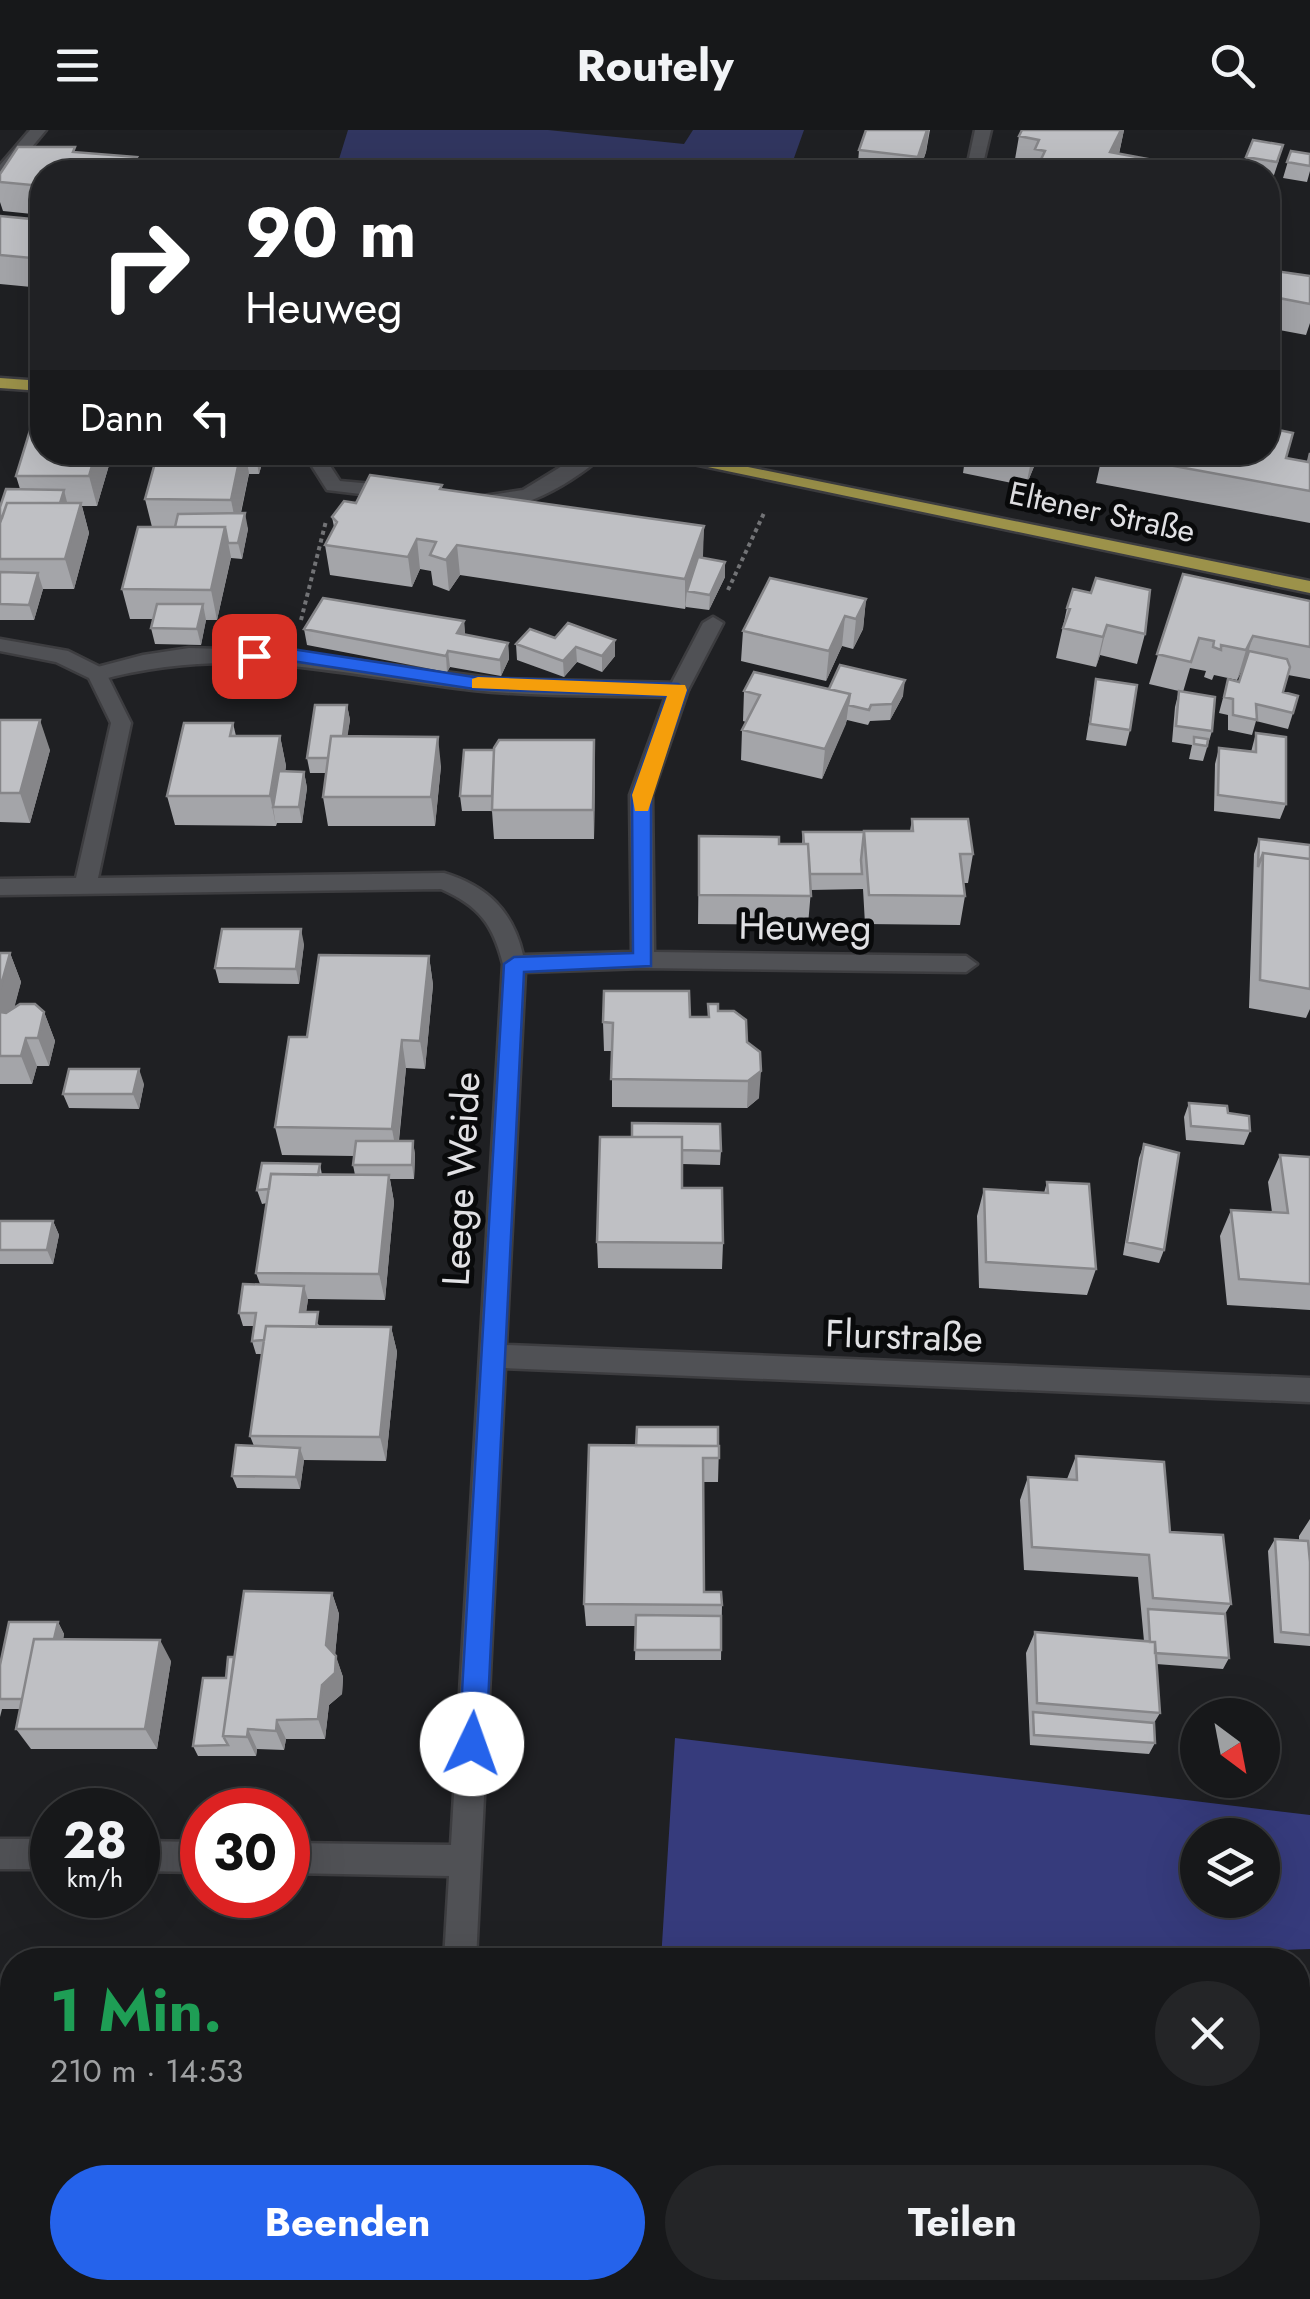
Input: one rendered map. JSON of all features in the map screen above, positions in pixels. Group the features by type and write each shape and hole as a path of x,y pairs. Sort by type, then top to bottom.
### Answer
{"main road":[{"path":"0,383 30,385"},
{"name":"Eltener Straße","path":"710,465 1310,587"}],"street":[{"path":"0,175 38,130"},
{"path":"976,160 983,130"},
{"path":"320,465 334,486 412,493"},
{"path":"470,499 508,503 581,465"},
{"path":"644,960 641,795 678,690 713,622"},
{"path":"0,645 60,656 97,674 121,723 85,888"},
{"path":"97,674 141,658 292,655 474,683 678,690"},
{"name":"Leege Weide","path":"0,888 444,881 485,898 506,927 514,964 461,1948"},
{"name":"Heuweg","path":"514,964 644,960 966,964"},
{"name":"Flurstraße","path":"494,1356 1310,1390"},
{"path":"0,1854 30,1854"},
{"path":"310,1858 466,1861"}],"path":[{"path":"713,622 776,478"},
{"path":"292,655 334,486"}],"shaded area":[{"path":"348,130 548,130 684,144 693,130 804,130 793,160 339,160"},
{"path":"675,1738 1310,1815 1310,1948 662,1948"}],"building":[{"path":"866,130 927,130 918,157 859,150"},
{"path":"1022,130 1121,130 1110,152 1153,160 1041,160 1045,151 1035,149 1039,140 1019,136"},
{"path":"1253,140 1283,145 1278,160 1246,157"},
{"path":"18,147 75,147 73,152 137,157 30,160 30,185 0,182 0,174"},
{"path":"1291,151 1310,154 1310,166 1287,162"},
{"path":"0,216 30,219 30,258 0,255"},
{"path":"1280,272 1310,276 1310,304 1280,298"},
{"path":"30,430 30,465 92,465 89,476 16,476"},
{"path":"1280,430 1293,433 1286,458 1308,462 1310,453 1310,491 1168,465 1280,465"},
{"path":"154,465 238,465 231,500 145,499"},
{"path":"370,475 442,485 440,489 704,526 685,579 457,545 446,560 430,555 436,542 417,539 408,557 325,545 337,522 332,517 344,501 356,503"},
{"path":"6,489 64,490 60,503 7,503 0,518"},
{"path":"7,503 81,503 65,559 0,559 0,523"},
{"path":"245,513 238,543 228,543 225,527 175,527 178,514"},
{"path":"138,527 225,527 211,590 122,589"},
{"path":"698,557 725,562 710,595 687,591"},
{"path":"0,572 38,573 29,605 0,604"},
{"path":"1183,574 1310,601 1310,647 1253,636 1246,650 1221,645 1221,650 1213,647 1214,641 1199,638 1191,662 1157,654"},
{"path":"770,578 866,599 856,619 845,616 829,651 743,631"},
{"path":"1096,578 1150,590 1145,634 1107,625 1103,637 1063,628 1073,589 1091,593"},
{"path":"323,598 464,621 457,633 508,643 500,660 448,651 446,656 304,629"},
{"path":"157,604 203,604 197,629 151,628"},
{"path":"568,623 615,640 602,656 576,647 563,661 516,644 530,629 555,638"},
{"path":"1249,651 1287,659 1290,667 1283,692 1298,696 1293,713 1256,704 1257,720 1233,715 1233,699 1224,697 1228,679 1239,682"},
{"path":"840,665 905,680 892,704 871,705 869,710 848,705 850,694 829,689"},
{"path":"754,672 850,694 825,749 742,730 760,695 744,691"},
{"path":"1096,679 1137,685 1130,730 1090,724"},
{"path":"1179,691 1215,697 1212,731 1176,726"},
{"path":"315,705 347,705 343,736 331,736 328,758 307,758"},
{"path":"0,720 40,720 20,793 0,793"},
{"path":"184,723 233,723 230,736 280,736 270,796 167,796"},
{"path":"1256,733 1286,737 1286,804 1218,795 1219,748 1256,752"},
{"path":"331,736 438,737 431,797 323,797"},
{"path":"1194,737 1208,739 1207,746 1194,744"},
{"path":"499,740 594,740 593,810 492,810 494,748"},
{"path":"464,750 494,750 492,796 460,796"},
{"path":"279,771 304,772 299,807 273,807"},
{"path":"912,819 968,819 973,854 960,854 965,896 869,895 864,831 913,831"},
{"path":"803,832 864,832 862,874 810,874"},
{"path":"699,836 779,837 779,844 808,844 811,896 699,895"},
{"path":"1259,839 1310,845 1310,859 1263,853 1258,867"},
{"path":"1263,853 1310,859 1310,989 1260,980"},
{"path":"222,929 301,929 296,969 215,968"},
{"path":"0,953 10,953 0,989"},
{"path":"319,955 429,956 420,1041 402,1040 392,1129 275,1127 289,1037 307,1037"},
{"path":"604,991 689,991 690,1017 709,1017 708,1004 718,1004 718,1011 734,1011 746,1020 747,1042 760,1052 761,1071 748,1081 611,1079 613,1023 603,1022"},
{"path":"20,1004 35,1004 44,1012 38,1038 26,1038 21,1056 0,1056 0,1012 6,1013"},
{"path":"69,1069 139,1069 133,1094 63,1094"},
{"path":"1189,1103 1227,1106 1228,1113 1249,1116 1250,1131 1191,1126"},
{"path":"632,1123 720,1124 721,1151 682,1150 682,1137 632,1137"},
{"path":"600,1137 682,1137 682,1188 722,1188 723,1243 597,1242"},
{"path":"356,1141 413,1141 412,1165 353,1165"},
{"path":"1144,1144 1179,1153 1164,1250 1127,1242"},
{"path":"1280,1155 1310,1157 1310,1284 1239,1279 1231,1210 1288,1213"},
{"path":"262,1163 320,1164 318,1175 271,1174 269,1189 257,1190"},
{"path":"271,1174 389,1175 379,1274 256,1273"},
{"path":"1047,1182 1089,1184 1096,1269 986,1262 984,1189 1048,1193"},
{"path":"0,1221 53,1221 47,1250 0,1250"},
{"path":"243,1284 304,1286 300,1312 318,1312 316,1327 266,1326 264,1340 252,1341 256,1313 239,1313"},
{"path":"266,1326 391,1327 380,1437 250,1436"},
{"path":"637,1427 718,1427 718,1446 636,1446"},
{"path":"236,1445 300,1448 296,1477 232,1476"},
{"path":"589,1445 719,1446 719,1458 703,1458 704,1592 721,1592 722,1605 584,1604"},
{"path":"1076,1456 1164,1462 1170,1532 1223,1535 1231,1604 1153,1598 1149,1555 1032,1547 1028,1477 1077,1480"},
{"path":"1275,1539 1308,1541 1310,1635 1281,1632"},
{"path":"244,1591 332,1593 326,1645 336,1656 335,1673 322,1685 318,1719 277,1720 276,1731 248,1729 247,1737 223,1736"},
{"path":"1148,1609 1225,1614 1229,1658 1155,1653 1155,1642 1150,1642"},
{"path":"636,1615 721,1616 721,1650 635,1650"},
{"path":"9,1622 58,1622 54,1639 34,1639 22,1699 0,1699 0,1665"},
{"path":"1035,1632 1155,1642 1160,1713 1037,1703"},
{"path":"34,1639 160,1640 145,1729 16,1729"},
{"path":"228,1657 234,1657 223,1736 228,1745 193,1746 203,1678 226,1678"},
{"path":"1033,1712 1154,1723 1155,1743 1034,1735"}],"slow traffic":[{"path":"478,683 678,690 641,795 641,806"}],"route":[{"path":"254,656 292,655 474,683 678,690 641,795 644,960 514,964 472,1744"}]}
